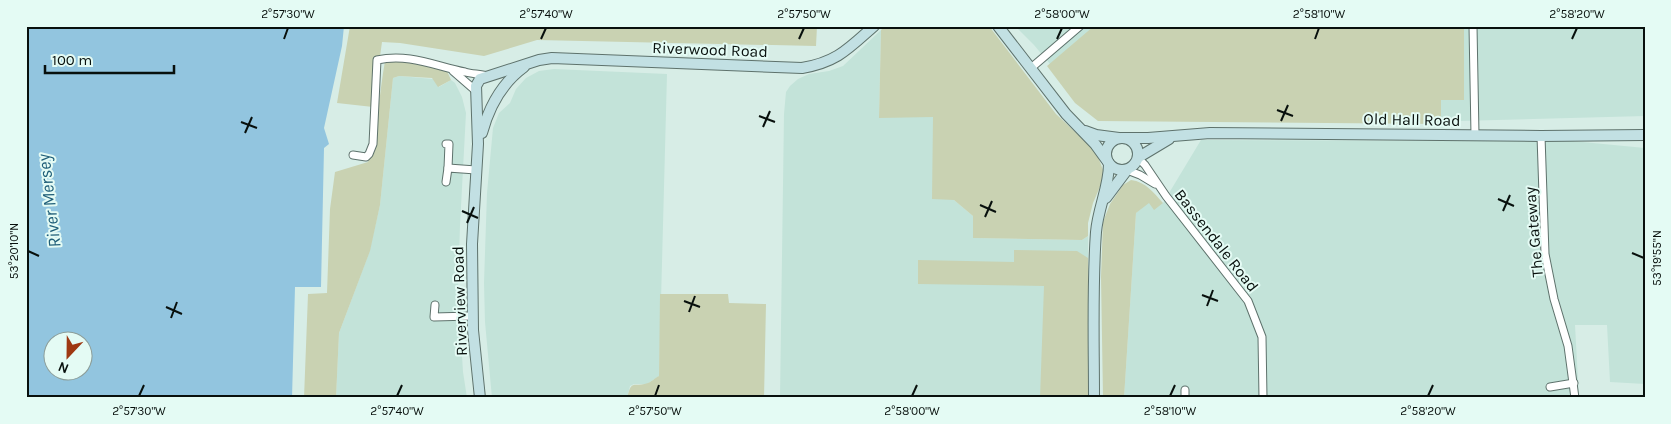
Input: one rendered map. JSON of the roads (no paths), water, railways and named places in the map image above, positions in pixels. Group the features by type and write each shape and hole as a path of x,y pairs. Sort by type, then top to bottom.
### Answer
{"street":[{"name":"Riverwood Road","path":"488,76 552,58 802,68 835,59 874,26"},
{"path":"998,26 1066,114 1095,144 1109,163 1117,170 1127,170"},
{"path":"1031,68 1080,26"},
{"path":"1473,26 1475,135"},
{"path":"353,155 366,157 373,144 377,60 403,58 446,67 462,72 492,76 498,81 500,89 498,95 487,100 480,97 477,91 446,67"},
{"name":"Riverwood Road","path":"498,95 511,78 533,62"},
{"path":"477,91 478,83 483,77 488,76"},
{"name":"Riverview Road","path":"477,91 478,144 472,244 472,316 480,398"},
{"name":"Riverview Road","path":"478,144 488,113 498,95"},
{"path":"1080,128 1096,135 1129,139 1137,146 1138,157 1134,165 1127,170 1103,203"},
{"name":"Old Hall Road","path":"1123,138 1210,133 1291,132 1541,136 1645,134"},
{"name":"Old Hall Road","path":"1138,157 1158,144 1179,135"},
{"name":"The Gateway","path":"1541,136 1545,254 1554,299 1568,346 1575,398"},
{"path":"1094,398 1095,247 1097,218 1103,203 1108,179 1109,163 1106,157 1108,146 1116,139 1123,138"},
{"path":"446,144 449,144 446,182"},
{"name":"Bassendale Road","path":"1138,157 1159,187 1248,300 1262,337 1263,398"},
{"path":"448,168 476,170"},
{"name":"Bassendale Road","path":"1127,170 1146,178 1159,187"},
{"path":"435,305 434,317 472,316"},
{"path":"1550,387 1574,383"},
{"path":"1185,390 1185,398"}],"water":[{"name":"River Mersey","path":"26,26 344,26 342,46 324,128 329,144 324,148 321,287 295,287 292,398 26,398"}]}
